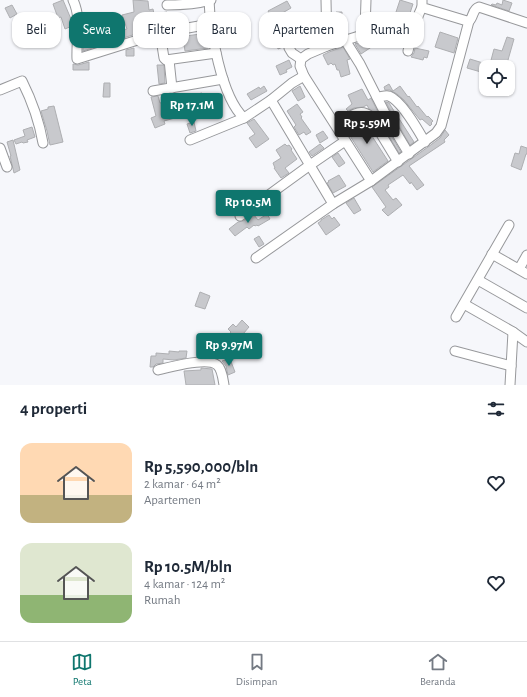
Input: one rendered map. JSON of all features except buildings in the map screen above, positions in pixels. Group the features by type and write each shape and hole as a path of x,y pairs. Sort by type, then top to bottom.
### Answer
{"street":[{"path":"167,5 190,4 210,0 210,12"},
{"path":"326,0 326,12"},
{"path":"348,39 359,36 365,29 366,0"},
{"path":"76,1 79,34 76,46 77,59 133,41"},
{"path":"408,51 417,16 422,4 470,21"},
{"path":"256,258 333,204 371,181 436,133 441,126 476,4 479,7 527,23"},
{"path":"348,45 360,64 388,119 409,154"},
{"path":"162,48 164,58 166,60 216,53"},
{"path":"215,48 223,80 233,104 244,118"},
{"path":"289,48 292,53 301,59"},
{"path":"322,48 308,54 301,59 300,66 304,76 371,181"},
{"path":"169,60 172,88"},
{"path":"190,140 244,118 304,76"},
{"path":"153,91 223,80"},
{"path":"0,90 22,81 36,113 43,143"},
{"path":"377,97 385,96 396,100 409,116 425,142"},
{"path":"271,100 333,204"},
{"path":"337,128 350,116 359,112 366,112 370,116 398,162"},
{"path":"240,216 345,141"},
{"path":"0,148 7,167"},
{"path":"456,317 509,225"},
{"path":"492,254 523,271 527,254"},
{"path":"478,280 527,308"},
{"path":"464,304 513,332 527,342"},
{"path":"510,385 513,332"},
{"path":"456,351 511,366"},
{"path":"158,370 190,363 210,362 219,367 224,385"}]}
